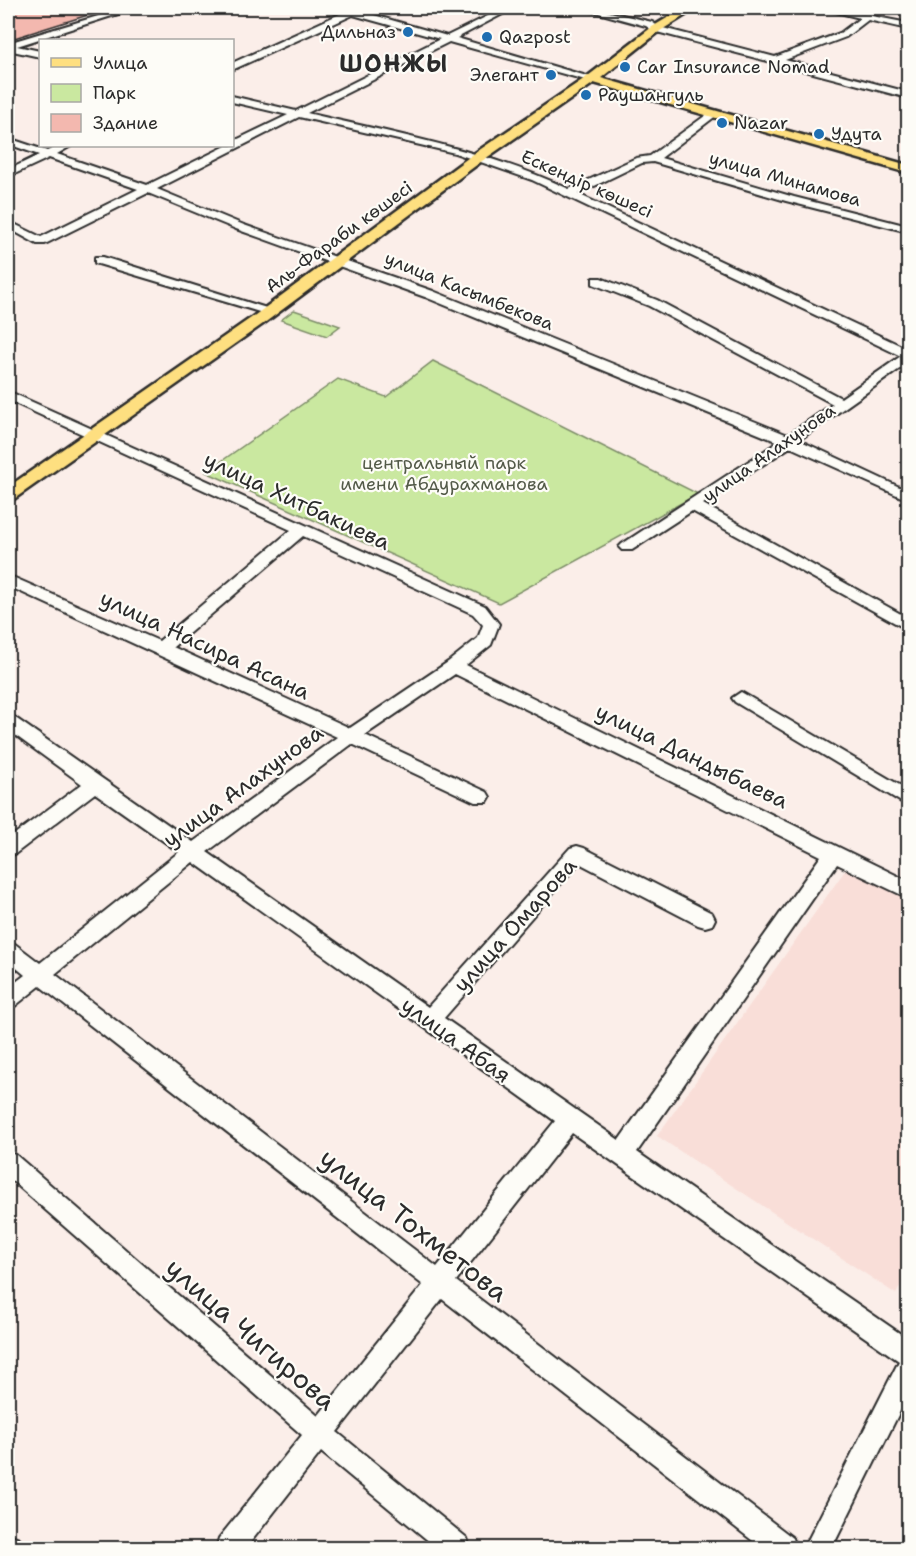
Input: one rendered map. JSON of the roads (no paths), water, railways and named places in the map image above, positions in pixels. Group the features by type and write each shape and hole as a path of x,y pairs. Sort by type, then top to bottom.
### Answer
{"main road":[{"name":"Аль-Фараби көшесі","path":"8,495 270,311 477,158 592,79 656,29 691,8"},
{"path":"592,79 909,169"}],"street":[{"path":"8,46 133,8"},
{"path":"338,8 356,9 592,79"},
{"path":"234,145 510,8"},
{"path":"584,8 909,95"},
{"path":"824,8 909,26"},
{"path":"776,60 843,35 854,29 875,8"},
{"path":"234,66 356,9"},
{"path":"8,46 39,54"},
{"name":"Ескендір көшесі","path":"234,99 458,151 536,178 909,355"},
{"path":"568,194 640,160 653,159 713,113"},
{"name":"улица Касымбекова","path":"8,141 146,188 240,227 340,260 429,294 789,441 909,496"},
{"path":"8,174 64,147"},
{"path":"8,224 41,242 229,147"},
{"name":"улица Минамова","path":"653,159 790,200 909,229"},
{"path":"99,260 270,311"},
{"path":"597,281 652,303 842,403"},
{"name":"улица Алахунова","path":"627,547 789,441 909,355"},
{"name":"улица Хитбакиева","path":"8,395 479,610"},
{"path":"693,505 909,625"},
{"path":"161,648 302,529"},
{"name":"улица Насира Асана","path":"8,580 161,648 481,797"},
{"name":"улица Алахунова","path":"8,1000 193,852 227,830 350,737 454,666 485,641 491,624 479,610"},
{"name":"улица Дандыбаева","path":"454,666 909,890"},
{"path":"741,698 909,799"},
{"name":"улица Абая","path":"8,721 93,785 193,852 569,1120 909,1353"},
{"path":"8,849 93,785"},
{"name":"улица Омарова","path":"429,1020 578,853 705,919"},
{"path":"621,1156 834,853"},
{"name":"улица Тохметова","path":"8,950 783,1548"},
{"path":"230,1548 569,1120"},
{"name":"улица Чигирова","path":"8,1163 321,1435 457,1548"},
{"path":"818,1548 909,1369"}],"place":[{"name":"Дильназ","path":"408,32"},
{"name":"Qazpost","path":"487,37"},
{"name":"Car Insurance Nomad","path":"625,67"},
{"name":"Элегант","path":"551,75"},
{"name":"Раушангуль","path":"586,95"},
{"name":"Nazar","path":"722,123"},
{"name":"Удута","path":"819,134"}],"district":[{"name":"ШОНЖЫ","path":"394,64"}],"park label":[{"name":"центральный парк имени Абдурахманова","path":"444,473"}]}
